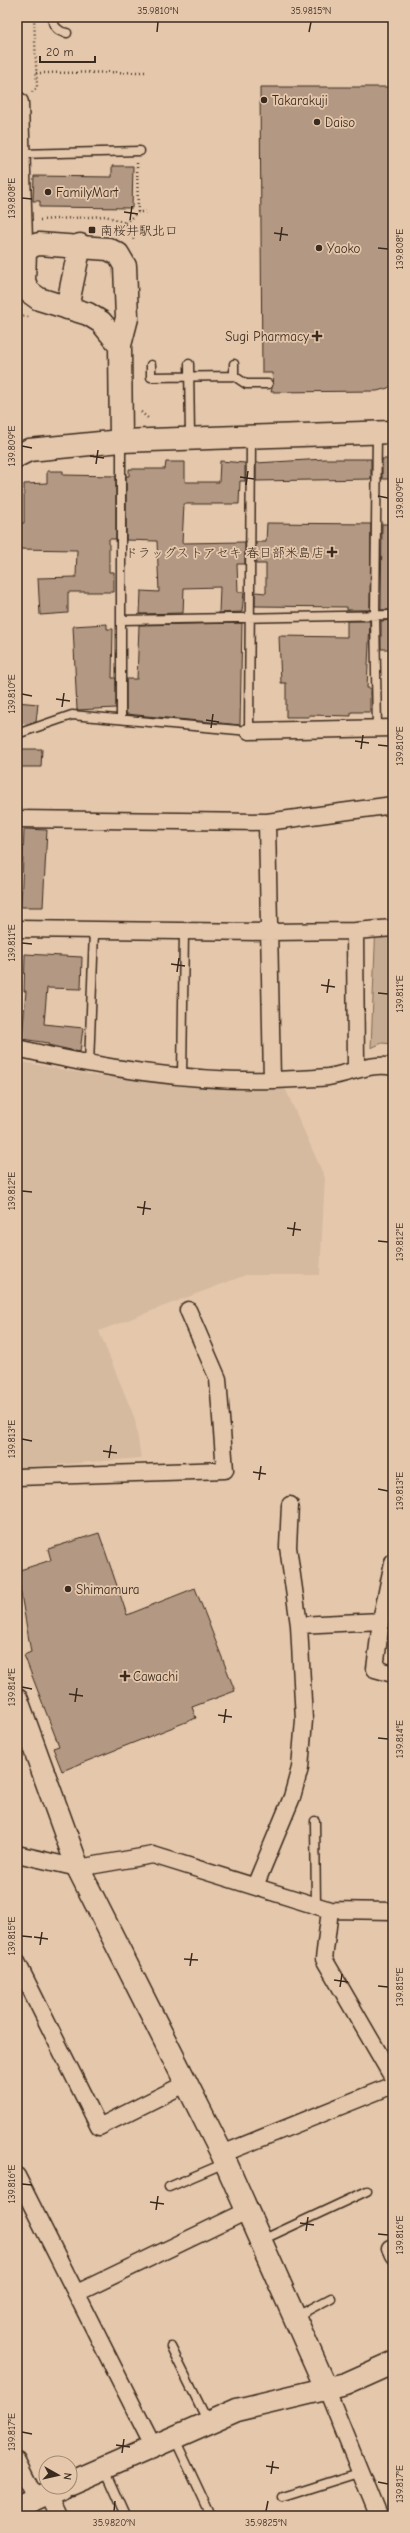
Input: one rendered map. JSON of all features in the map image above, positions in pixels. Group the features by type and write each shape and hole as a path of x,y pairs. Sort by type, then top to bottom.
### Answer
{"street":[{"path":"22,100 19,154 21,240 25,252 24,281 28,291 39,299 88,314 102,322 120,345"},
{"path":"25,252 32,246 40,244 80,245 108,249 118,254 125,266 127,318 120,345 121,441"},
{"path":"67,308 80,245"},
{"path":"17,456 29,450 121,441 385,433"},
{"path":"249,731 393,728"},
{"path":"17,819 267,822 393,805"},
{"path":"267,822 272,1080"},
{"path":"17,929 270,932 355,931 393,928"},
{"path":"355,931 356,1068"},
{"path":"17,1048 89,1065 182,1076 272,1080 329,1077 356,1068 393,1067"},
{"path":"17,1476 225,1470 218,1379 188,1310"},
{"path":"255,1886 292,1797 300,1768 304,1720 299,1625 288,1547 290,1505"},
{"path":"393,1562 381,1621 375,1669 393,1674"},
{"path":"299,1625 381,1621"},
{"path":"17,1700 78,1868 224,2158 327,2390 362,2472 378,2516"},
{"path":"17,1854 78,1868 153,1855 323,1908 393,1910"},
{"path":"323,1908 324,1959 393,2078"},
{"path":"17,1962 99,2127 187,2083"},
{"path":"224,2158 393,2085"},
{"path":"17,2176 153,2446"},
{"path":"77,2293 247,2211"},
{"path":"393,2247 390,2248 393,2256"},
{"path":"78,2480 174,2436 237,2410 327,2390 346,2384 393,2363"},
{"path":"17,2461 40,2496 59,2516"}],"lane":[{"path":"52,17 55,27 60,32 67,33"},
{"path":"19,154 138,151"},
{"path":"189,364 190,438"},
{"path":"234,364 234,376"},
{"path":"151,365 151,377 234,376 246,384 268,384"},
{"path":"377,728 375,615 385,433"},
{"path":"17,734 72,715 249,731 251,436"},
{"path":"121,441 121,719"},
{"path":"121,620 393,615"},
{"path":"89,1065 94,931"},
{"path":"182,1076 184,932"},
{"path":"315,1821 323,1908"},
{"path":"169,2187 224,2158"},
{"path":"260,2241 366,2191"},
{"path":"294,2318 331,2298"},
{"path":"171,2347 208,2422"},
{"path":"174,2436 211,2516"},
{"path":"105,2468 126,2516"},
{"path":"283,2497 362,2472"}],"path":[{"path":"22,100 37,88 34,17"},
{"path":"36,73 148,72"},
{"path":"138,151 138,212"},
{"path":"125,223 138,212 149,212"},
{"path":"32,220 106,216 125,223 135,242 135,250"},
{"path":"17,312 21,316 35,319"},
{"path":"140,406 140,411 151,421"}],"shaded area":[{"path":"376,922 393,922 393,1044 382,1043 371,1048"},
{"path":"23,1062 98,1076 203,1085 285,1088 325,1178 320,1275 246,1275 99,1331 135,1419 141,1458 17,1468 17,1241 21,1066"}],"building":[{"path":"260,87 393,87 393,384 388,388 377,391 271,392 273,384 272,373 262,373"},
{"path":"112,166 133,166 132,208 40,207 40,201 33,201 34,176 112,177"},
{"path":"325,459 371,459 371,479 256,481 256,463"},
{"path":"382,459 393,459 393,479 382,479"},
{"path":"220,461 245,463 245,481 240,481 239,504 184,504 182,543 245,542 245,564 237,564 238,592 244,592 242,612 219,613 220,587 184,588 183,613 140,614 141,591 159,592 157,541 126,540 126,476 129,476 129,469 165,469 166,462 185,462 185,482 219,482"},
{"path":"47,471 63,471 63,475 116,476 116,539 109,539 109,572 114,572 114,592 68,592 68,613 40,615 38,578 76,577 77,550 17,549 18,523 24,523 24,484 47,483"},
{"path":"267,523 371,524 370,610 347,610 347,607 255,606 255,592 266,593 266,564 256,564 256,542 266,542"},
{"path":"382,524 393,524 393,610 381,610"},
{"path":"393,620 393,649 381,649 381,621"},
{"path":"347,621 370,621 367,688 370,688 370,712 351,712 351,716 309,715 309,717 286,717 286,683 281,683 279,636 347,637"},
{"path":"242,623 240,725 126,714 126,679 137,679 139,625"},
{"path":"107,624 107,629 113,629 112,678 116,678 116,708 77,710 73,626"},
{"path":"17,702 38,704 36,722 29,724 17,723"},
{"path":"17,749 42,749 41,767 17,767"},
{"path":"24,829 47,830 43,907 21,907"},
{"path":"25,954 82,957 81,989 47,988 44,1024 83,1028 80,1052 48,1045 48,1043 22,1039 26,991 24,991"},
{"path":"99,1533 127,1615 195,1588 235,1691 192,1707 196,1718 62,1771 53,1748 59,1746 24,1655 31,1652 17,1571 51,1560 48,1549"}],"place":[{"name":"Takarakuji","path":"264,100"},
{"name":"Daiso","path":"317,122"},
{"name":"FamilyMart","path":"48,192"},
{"name":"南桜井駅北口","path":"92,230"},
{"name":"Yaoko","path":"319,248"},
{"name":"Sugi Pharmacy","path":"317,336"},
{"name":"ドラッグストアセキ 春日部米島店","path":"332,552"},
{"name":"Shimamura","path":"68,1589"},
{"name":"Cawachi","path":"125,1676"}]}
